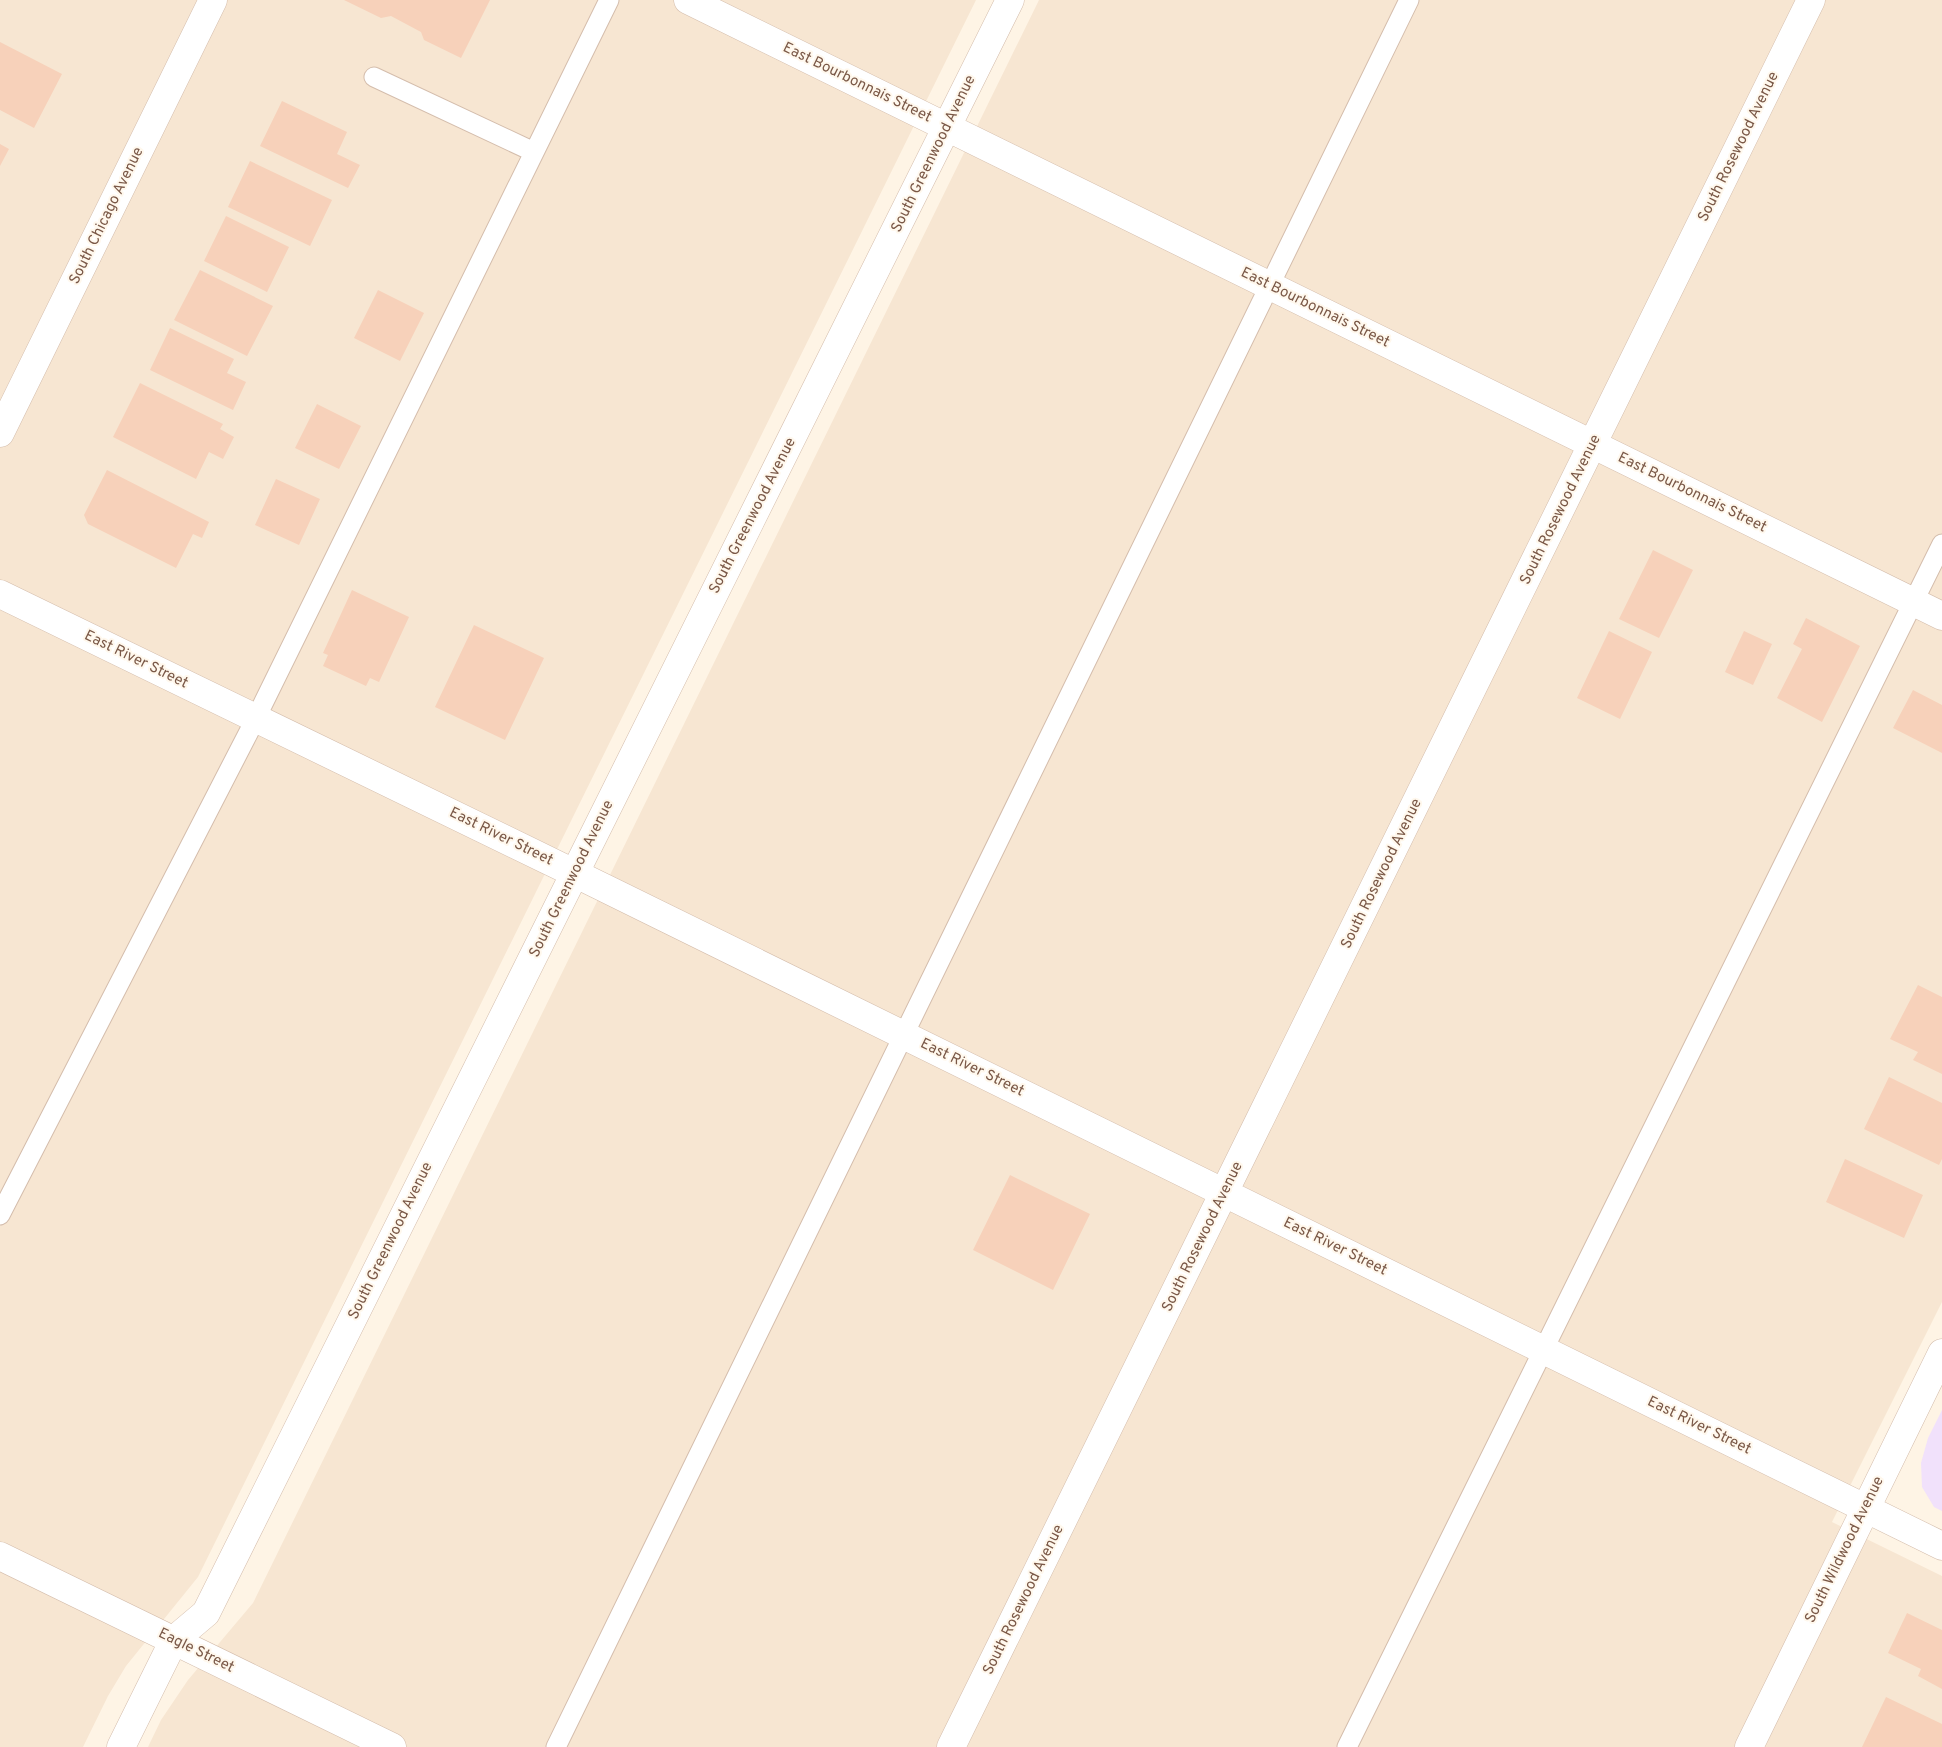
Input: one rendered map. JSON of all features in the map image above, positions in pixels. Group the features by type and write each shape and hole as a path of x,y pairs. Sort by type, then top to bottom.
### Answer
{"street":[{"name":"South Chicago Avenue","path":"0,432 213,0"},
{"name":"East Bourbonnais Street","path":"688,0 1942,616"},
{"name":"South Greenwood Avenue","path":"121,1747 174,1640 206,1613 1010,0"},
{"name":"South Rosewood Avenue","path":"951,1747 1811,0"},
{"name":"East River Street","path":"0,594 574,873 1942,1546"},
{"name":"South Wildwood Avenue","path":"1749,1747 1942,1353"},
{"name":"Eagle Street","path":"0,1556 392,1747"}],"lane":[{"path":"0,1216 256,718 609,0"},
{"path":"556,1747 1408,0"},
{"path":"374,77 534,152"},
{"path":"1347,1747 1942,544"}],"shaded area":[{"path":"0,0 976,0 198,1577 126,1666 108,1696 83,1747 0,1747"},
{"path":"1039,0 1942,0 1942,1302 1832,1522 1942,1576 1942,1747 148,1747 161,1720 188,1680 253,1603"},
{"path":"1942,1410 1942,1511 1934,1507 1922,1487 1921,1463 1928,1438"}],"building":[{"path":"344,0 490,0 461,58 424,40 421,32 391,16 381,18"},
{"path":"0,42 62,74 34,128 0,110"},
{"path":"282,101 347,132 337,154 360,165 348,188 260,146"},
{"path":"0,144 9,149 0,166"},
{"path":"250,161 332,200 310,246 228,207"},
{"path":"226,216 289,247 267,292 204,261"},
{"path":"200,270 273,306 247,356 174,320"},
{"path":"378,290 424,313 400,361 354,338"},
{"path":"170,328 234,359 227,373 246,382 233,410 150,370"},
{"path":"140,383 223,424 220,429 234,437 223,459 209,452 196,479 113,437"},
{"path":"317,404 361,426 339,469 295,448"},
{"path":"107,470 209,522 202,538 193,534 176,568 88,524 84,515"},
{"path":"276,479 320,499 299,545 255,525"},
{"path":"1653,550 1693,570 1659,638 1619,619"},
{"path":"352,590 409,617 379,682 370,678 366,686 323,666 328,655 323,653"},
{"path":"1806,618 1860,646 1822,722 1777,698 1802,649 1793,644"},
{"path":"474,625 544,658 505,740 435,707"},
{"path":"1609,631 1652,652 1620,719 1577,698"},
{"path":"1744,631 1772,644 1753,685 1725,672"},
{"path":"1913,690 1942,705 1942,753 1893,728"},
{"path":"1918,985 1942,997 1942,1074 1913,1060 1918,1052 1890,1039"},
{"path":"1889,1077 1942,1103 1942,1159 1939,1165 1864,1129"},
{"path":"1845,1159 1923,1195 1904,1238 1826,1202"},
{"path":"1010,1175 1090,1214 1053,1290 973,1250"},
{"path":"1907,1613 1942,1630 1942,1689 1918,1676 1921,1669 1888,1653"},
{"path":"1886,1697 1942,1724 1942,1747 1862,1747"}]}
